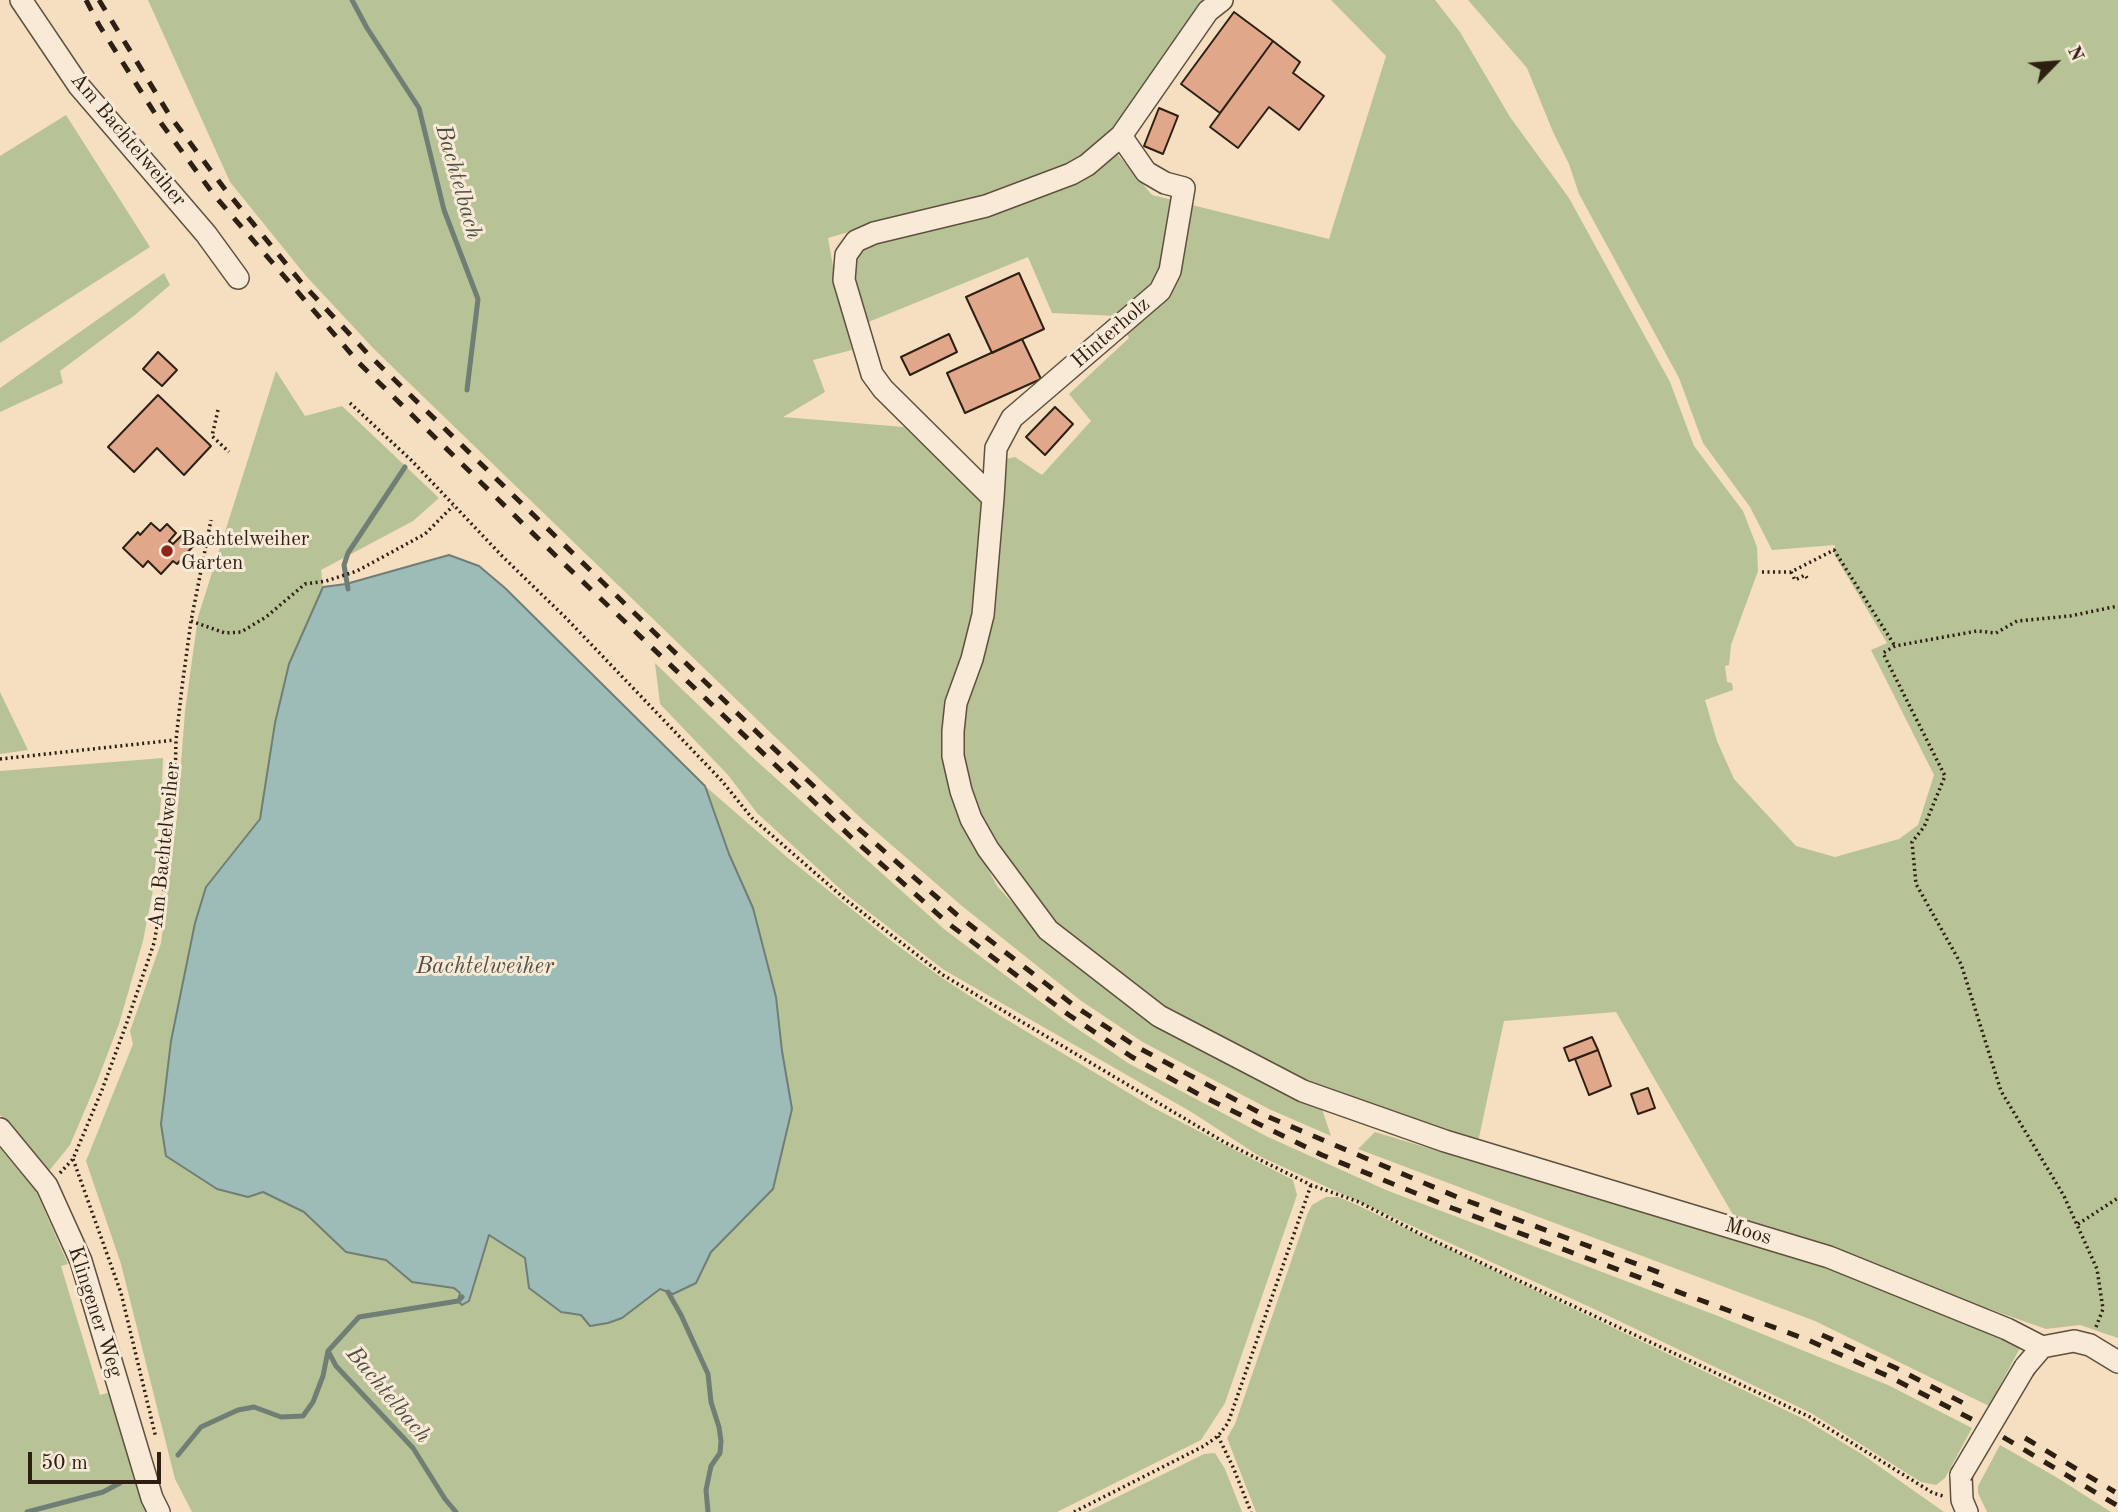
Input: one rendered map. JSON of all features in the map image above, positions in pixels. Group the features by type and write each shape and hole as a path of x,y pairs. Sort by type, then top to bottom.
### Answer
{"street":[{"name":"Am Bachtelweiher","path":"21,0 79,86 206,234 238,278"},
{"path":"993,498 883,389 872,374 844,280 846,254 856,241 874,233 986,206 1071,174 1087,164 1121,135 1208,11 1222,0"},
{"name":"Hinterholz","path":"993,498 996,448 1012,418 1160,291 1170,271 1184,188 1165,183 1146,172 1121,135"},
{"name":"Moos","path":"993,498 983,615 972,659 956,703 953,756 971,819 1006,876 1048,930 1158,1016 1303,1091 1445,1141 1829,1257 2007,1329 2042,1347"},
{"name":"Klingener Weg","path":"0,1129 47,1186 81,1261 152,1497 159,1512"},
{"path":"1965,1506 1961,1475 2025,1367 2042,1347 2074,1341 2090,1345 2118,1362"}],"path":[{"path":"350,403 411,460 453,506 610,662 722,780 752,817 845,899 943,975 1224,1142 1311,1185 1359,1202 1428,1238 1810,1417 1934,1493 1965,1506"},
{"path":"218,410 212,436 229,452"},
{"path":"191,621 225,633 241,632 266,617 305,584 326,581 357,571 425,534 453,506"},
{"name":"Am Bachtelweiher","path":"156,1438 121,1293 73,1159 126,1025 154,943 164,890 175,786 176,740 191,621 211,520"},
{"path":"1762,572 1791,572 1834,550 1895,646"},
{"path":"1791,572 1795,580 1805,575 1807,578"},
{"path":"2090,1345 2103,1309 2097,1269 2078,1224 2041,1154 2001,1091 1961,964 1916,884 1912,842 1924,827 1945,776 1883,653 1895,646 1977,631 1996,633 2017,621 2070,616 2118,606"},
{"path":"0,759 176,740"},
{"path":"1074,1512 1204,1446 1228,1423 1311,1185"},
{"path":"2078,1224 2118,1198"},
{"path":"1217,1436 1251,1512"}],"green space":[{"path":"148,0 1211,0 1117,130 1082,159 984,199 828,238 852,350 813,360 825,392 783,417 904,427 983,501 974,613 963,657 963,823 997,886 1043,936 1321,1106 1331,1136 1269,1109 1141,1041 1080,1000 962,906 865,822 771,733 374,349 306,276 230,182"},
{"path":"1331,0 1435,0 1460,32 1510,117 1569,198 1670,382 1694,446 1743,511 1757,547 1758,571 1731,645 1729,665 1725,666 1727,682 1732,683 1733,690 1705,700 1717,741 1734,779 1796,846 1835,857 1899,839 1918,825 1934,775 1871,650 1887,643 1834,554 1835,545 1772,550 1750,507 1703,443 1679,378 1579,194 1569,164 1527,68 1468,0 2118,0 2118,1338 2080,1325 2046,1329 1736,1220 1616,1012 1504,1021 1478,1142 1300,1081 1160,1012 1050,926 975,817 958,731 1006,459 1015,457 1042,475 1091,421 1069,394 1129,338 1125,330 1164,295 1188,204 1329,239 1386,56"},
{"path":"66,115 150,247 0,343 0,156"},
{"path":"1114,150 1152,195 1177,201 1162,271 1153,287 1117,316 1052,313 1028,257 866,323 849,278 853,257 861,247"},
{"path":"164,273 170,285 60,371 63,383 0,412 0,388"},
{"path":"276,371 305,416 342,406 439,498 413,521 321,570 323,587 289,664 275,723 260,819 206,887 195,923 171,1041 161,1124 248,1197 263,1192 304,1212 345,1252 386,1260 412,1282 454,1288 470,1300 488,1235 525,1258 561,1312 582,1315 590,1326 622,1318 660,1289 696,1283 711,1252 773,1189 782,1051 776,997 753,908 729,854 705,786 788,858 942,978 1152,1107 1293,1180 1297,1195 1225,1403 1201,1440 1057,1512 192,1512 175,1479 121,1264 86,1161 133,1044 130,1031 161,943 177,816 185,711 198,617"},
{"path":"655,663 751,756 944,929 1066,1021 1128,1063 1268,1137 1386,1190 1718,1316 1888,1385 1972,1428 1945,1478 1936,1485 1921,1482 1811,1413 1592,1308 1259,1156 1193,1113 944,970 848,896 757,813 728,775 660,704"},
{"path":"0,692 28,750 0,754"},
{"path":"163,758 153,890 143,941 119,1024 96,1084 70,1145 49,1171 0,1115 0,771"},
{"path":"1375,1132 1825,1267 1994,1328 2016,1341 2020,1348 1989,1406 1815,1321 1358,1149"},
{"path":"0,1148 36,1191 68,1264 61,1266 100,1395 111,1392 146,1512 0,1512"},
{"path":"1326,1197 1338,1197 1355,1204 1806,1420 1863,1455 1944,1512 1256,1512 1227,1438 1235,1424 1307,1215 1312,1205"},
{"path":"2000,1445 2111,1512 1987,1512 1978,1493 1978,1486"},
{"path":"1215,1453 1225,1469 1242,1512 1087,1512 1204,1454"}],"water":[{"name":"Bachtelweiher","path":"449,555 479,566 505,588 705,786 729,854 753,908 776,997 792,1109 773,1189 711,1252 696,1283 673,1294 660,1289 622,1318 608,1323 590,1326 581,1315 561,1312 529,1288 525,1258 489,1235 469,1301 462,1305 458,1301 460,1293 454,1288 412,1282 386,1260 346,1252 304,1212 263,1192 248,1197 217,1189 166,1156 161,1124 171,1041 195,923 206,887 260,819 275,723 289,664 323,587 346,584"}],"building":[{"path":"1234,12 1273,41 1220,113 1181,84"},
{"path":"1273,41 1300,62 1293,73 1324,96 1299,130 1269,107 1238,148 1210,127"},
{"path":"1159,108 1178,116 1163,154 1144,146"},
{"path":"1019,273 1044,329 992,353 966,297"},
{"path":"949,334 957,352 910,375 901,357"},
{"path":"1022,339 1041,379 965,413 947,373"},
{"path":"158,352 177,370 162,386 143,369"},
{"path":"158,395 211,446 184,475 157,448 134,472 108,447"},
{"path":"1055,407 1073,424 1045,455 1026,437"},
{"path":"151,523 160,531 167,524 176,533 169,541 173,544 184,533 195,544 177,564 173,561 161,574 148,561 143,567 123,548"},
{"path":"1592,1037 1598,1050 1569,1061 1564,1048"},
{"path":"1598,1050 1611,1086 1589,1095 1575,1059"},
{"path":"1648,1088 1655,1108 1638,1114 1631,1094"}],"waterway":[{"name":"Bachtelbach","path":"352,0 419,108 444,210 478,299 467,390"},
{"name":"Bachtelbach","path":"348,589 344,565 348,553 405,467"},
{"path":"668,1292 708,1374 711,1402 719,1427 720,1453 711,1466 706,1490 708,1512"},
{"name":"Bachtelbach","path":"456,1512 413,1448 336,1366 328,1351 359,1317 458,1301 462,1297"},
{"path":"178,1455 201,1427 238,1410 254,1407 281,1417 303,1416 313,1402 323,1376 328,1351"},
{"path":"27,1512 103,1492 120,1483"}],"railway":[{"path":"86,0 161,123 214,195 359,363 559,559 851,837 949,924 1069,1015 1132,1057 1200,1095 1322,1155 1452,1208 1808,1340 1890,1377 1983,1425 2118,1506"},
{"path":"99,0 170,116 224,188 301,282 369,355 766,741 859,829 956,914 1076,1007 1137,1047 1264,1115 1457,1197 1666,1275"},
{"path":"1822,1335 1896,1368 1967,1405"},
{"path":"2025,1438 2115,1492"}],"place":[{"name":"Bachtelweiher Garten","path":"167,551"}]}
